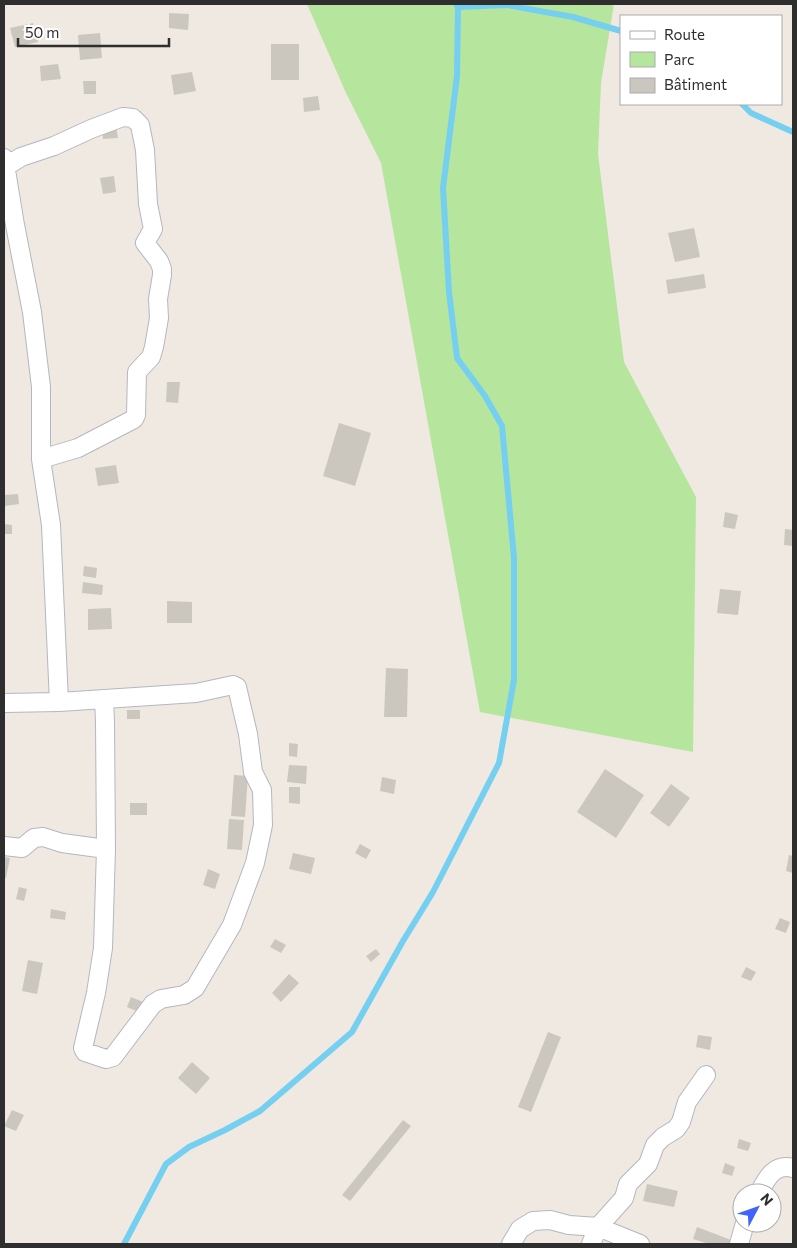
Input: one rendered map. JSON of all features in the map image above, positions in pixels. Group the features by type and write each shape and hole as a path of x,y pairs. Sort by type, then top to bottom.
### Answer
{"street":[{"path":"41,459 78,448 134,419 136,415 137,372 150,357 154,347 159,318 158,299 162,269 146,243 153,229 148,204 145,150 140,125 133,118 123,117 54,146 5,163 14,225 32,312 40,378 41,459 51,525 59,702"},
{"path":"4,703 59,702 104,699 196,693 235,685 241,701 253,772 262,790 263,816 255,863 235,917 195,988 184,995 161,999 154,1004 113,1057 106,1059 85,1052 83,1048 96,993 103,948 106,849 106,722 104,699"},
{"path":"4,846 22,848 34,838 43,837 62,843 106,849"},
{"path":"591,1244 598,1227 624,1198 628,1184 648,1164 656,1145 663,1137 676,1129 681,1122 687,1102 706,1074"},
{"path":"765,1183 770,1174 777,1169 787,1166 793,1168"},
{"path":"511,1244 520,1228 533,1221 550,1220 569,1225 598,1227 640,1244"}],"green space":[{"path":"307,4 614,4 601,83 598,154 624,362 696,497 693,752 480,712 381,163 346,93"}],"building":[{"path":"169,13 189,14 188,30 169,28"},
{"path":"33,23 38,42 15,47 10,28"},
{"path":"100,33 102,58 80,60 78,35"},
{"path":"271,44 299,44 299,80 271,80"},
{"path":"58,64 61,79 41,81 40,66"},
{"path":"192,72 196,91 174,95 171,75"},
{"path":"83,81 96,81 96,94 84,94"},
{"path":"318,96 320,110 304,112 303,98"},
{"path":"116,126 118,138 103,139 102,128"},
{"path":"114,176 116,192 103,194 100,178"},
{"path":"694,228 700,257 675,262 668,233"},
{"path":"704,274 706,288 668,294 666,280"},
{"path":"167,382 180,382 178,403 166,402"},
{"path":"339,423 371,433 355,486 323,476"},
{"path":"116,465 119,483 98,486 95,468"},
{"path":"18,494 19,504 5,506 4,495"},
{"path":"725,512 738,515 735,529 723,527"},
{"path":"4,524 12,525 12,534 4,534"},
{"path":"785,529 793,530 793,546 784,545"},
{"path":"84,566 97,568 96,578 83,576"},
{"path":"83,582 103,585 102,595 82,593"},
{"path":"720,589 741,591 738,615 717,613"},
{"path":"167,601 192,602 192,623 167,623"},
{"path":"111,608 112,629 88,630 88,609"},
{"path":"386,668 408,669 407,717 384,717"},
{"path":"127,710 140,710 140,719 127,719"},
{"path":"289,743 298,744 297,757 289,756"},
{"path":"289,765 307,766 306,784 287,782"},
{"path":"605,769 644,795 616,838 577,812"},
{"path":"234,775 248,776 245,817 231,816"},
{"path":"382,777 396,780 394,794 380,791"},
{"path":"671,784 690,798 669,827 650,813"},
{"path":"289,787 300,787 300,804 289,803"},
{"path":"130,803 147,803 147,815 130,815"},
{"path":"229,819 244,820 242,850 227,849"},
{"path":"360,844 371,850 366,859 355,853"},
{"path":"293,853 315,858 311,874 289,869"},
{"path":"789,855 793,856 793,873 786,871"},
{"path":"4,857 10,858 6,878 4,878"},
{"path":"208,869 220,874 215,889 203,885"},
{"path":"19,887 27,889 24,901 16,899"},
{"path":"51,909 66,912 65,920 50,918"},
{"path":"780,918 790,922 786,933 775,929"},
{"path":"275,939 286,945 281,953 270,947"},
{"path":"376,949 380,954 371,962 366,956"},
{"path":"28,960 43,963 37,994 22,991"},
{"path":"746,967 756,972 751,981 741,977"},
{"path":"289,974 299,983 281,1002 272,993"},
{"path":"131,997 143,1002 139,1012 127,1007"},
{"path":"548,1032 561,1037 531,1112 518,1107"},
{"path":"698,1035 712,1037 710,1050 696,1047"},
{"path":"192,1062 210,1078 196,1094 178,1078"},
{"path":"12,1110 24,1115 16,1131 4,1126"},
{"path":"403,1120 411,1126 350,1201 342,1195"},
{"path":"739,1139 751,1143 748,1151 737,1148"},
{"path":"725,1163 735,1167 732,1176 722,1173"},
{"path":"647,1184 678,1191 674,1207 643,1201"},
{"path":"697,1227 731,1240 729,1244 709,1244 693,1239"}],"waterway":[{"path":"124,1244 166,1164 189,1147 260,1111 352,1032 433,892 499,763 514,680 514,558 502,426 485,396 457,358 449,292 443,188 457,76 458,7 456,4"},
{"path":"458,7 507,5 573,17 620,31"},
{"path":"743,105 751,113 793,132"}]}
